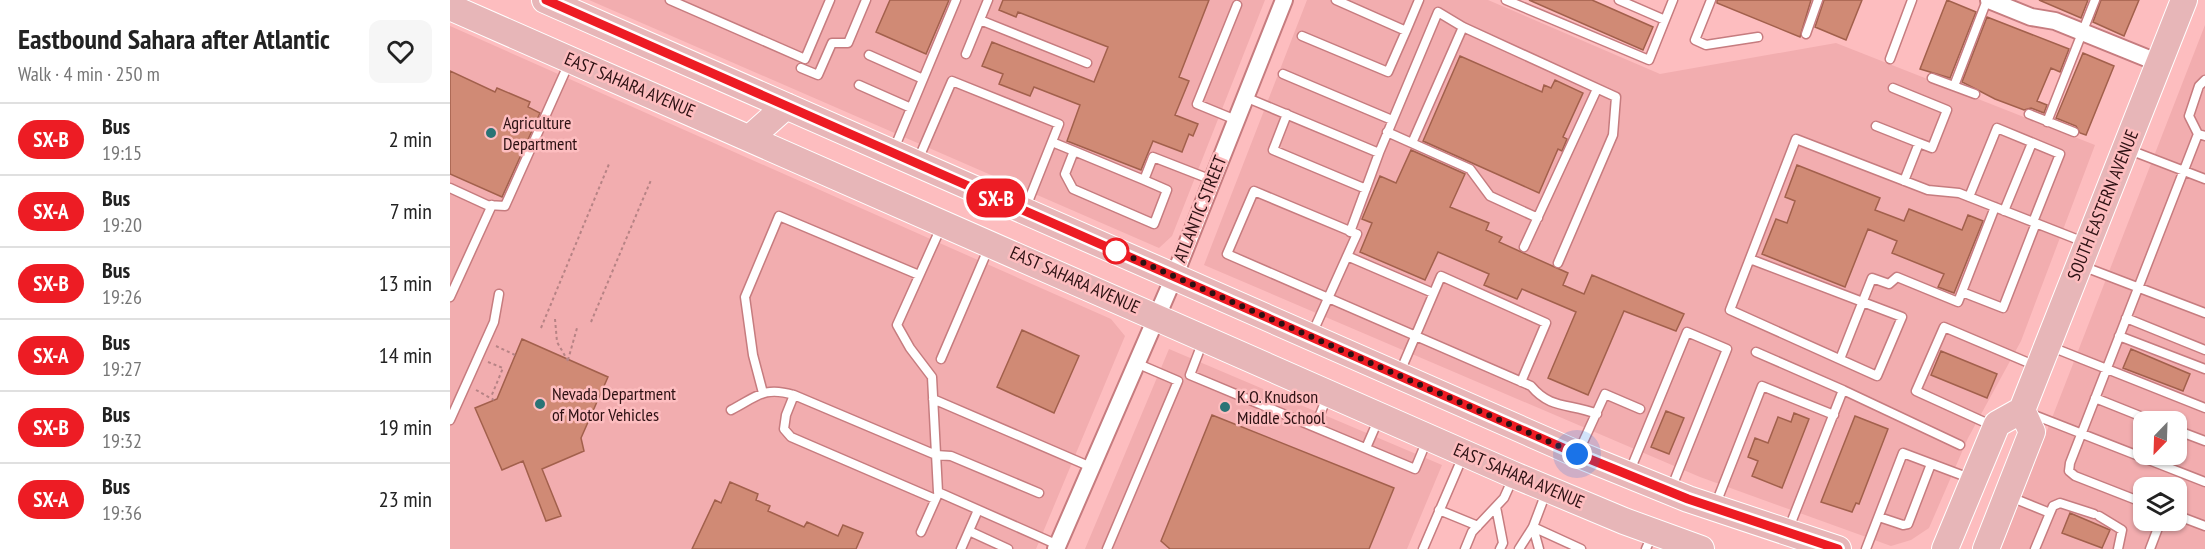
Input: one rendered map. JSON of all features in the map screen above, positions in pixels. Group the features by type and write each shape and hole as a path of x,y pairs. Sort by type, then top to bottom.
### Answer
{"main road":[{"name":"SOUTH EASTERN AVENUE","path":"2022,410 2184,0"},
{"path":"557,2 786,106 1628,476 1838,549"},
{"name":"EAST SAHARA AVENUE","path":"450,7 752,137 1514,475 1548,488 1649,541 1701,549"},
{"path":"752,137 786,106"},
{"path":"1945,549 1996,427 2022,410 2032,432 1986,549"},
{"path":"1548,488 1577,454"}],"street":[{"name":"ATLANTIC STREET","path":"1057,547 1174,277 1284,0"},
{"path":"1988,0 2031,17 2055,21 2159,63"}],"lane":[{"path":"670,0 805,59 830,0"},
{"path":"801,68 818,75 832,43 848,43 866,0"},
{"path":"893,152 956,0"},
{"path":"966,54 988,0"},
{"path":"1336,0 1406,31"},
{"path":"1302,36 1388,72 1419,0"},
{"path":"1506,0 1649,60 1673,0"},
{"path":"1619,0 1665,20"},
{"path":"1711,0 1695,40 1706,45 1758,37"},
{"path":"1806,33 1818,0"},
{"path":"1890,59 1912,0"},
{"path":"1954,86 1988,0"},
{"path":"2048,122 2095,0"},
{"path":"1236,120 1197,104 1238,4"},
{"path":"1350,232 1392,120 1438,12 1463,27 1616,97 1613,135 1558,263"},
{"path":"980,20 1087,63"},
{"path":"1412,143 1463,27"},
{"path":"869,55 923,79"},
{"path":"450,188 492,205 505,206 570,59"},
{"path":"1283,74 1392,120"},
{"path":"1932,78 1975,94"},
{"path":"2133,497 2069,471 2138,287 2184,171 2202,135 2189,116 2199,86 2205,80"},
{"path":"917,163 952,81 1059,124 1024,210"},
{"path":"859,85 911,108"},
{"path":"1876,126 1932,148 1947,110 1893,88"},
{"path":"1524,247 1597,89"},
{"path":"1245,97 1379,153"},
{"path":"1287,114 1273,150 1366,189"},
{"path":"2029,114 2074,132"},
{"path":"1962,292 2002,308 2060,154 1997,128 1969,197"},
{"path":"1388,132 1470,169 1490,196 1538,218"},
{"path":"1750,259 1902,317 1878,376 1730,310 1796,139 1928,190 1959,193 2034,223 2138,287 2205,314"},
{"path":"1052,142 1074,151 1144,180 1167,190 1154,224 1073,189 1065,174 1074,151"},
{"path":"2004,211 2032,142"},
{"path":"1904,181 1919,143"},
{"path":"2125,148 2205,179"},
{"path":"1144,180 1153,157 1212,180"},
{"path":"1311,337 1328,298 1357,234 1254,190 1227,254 1328,298 1415,336 1531,386 1540,397 1557,405 1578,406 1597,414"},
{"path":"450,297 492,205"},
{"path":"1840,359 1872,278 1889,284 1897,277 1958,302 1995,207"},
{"path":"763,393 753,355 745,297 779,216 919,275"},
{"path":"921,532 937,496 932,376 910,348 897,325 943,222"},
{"path":"941,359 991,243"},
{"path":"1347,256 1433,293"},
{"path":"1398,375 1441,276 1546,323 1521,382"},
{"path":"450,420 494,322 499,294"},
{"path":"2126,318 2205,350"},
{"path":"1996,427 1916,392 1944,327 2043,356 2106,369 2205,408"},
{"path":"1628,476 1687,332 1727,349 1670,492"},
{"path":"2119,336 2205,369"},
{"path":"1107,549 1178,381 1190,375 1204,337"},
{"path":"1756,352 1960,445"},
{"path":"1136,363 1178,381"},
{"path":"1190,375 1415,469 1429,437"},
{"path":"1715,508 1762,386 1833,415"},
{"path":"731,410 763,393 776,390 794,395 936,455 951,456 1039,493"},
{"path":"1788,532 1843,390"},
{"path":"1315,427 1329,393"},
{"path":"1577,454 1605,394 1640,409"},
{"path":"794,395 786,415 784,429 791,437 937,496 978,510 1057,547"},
{"path":"2095,398 2133,413"},
{"path":"933,399 1091,467"},
{"path":"2022,410 2205,482"},
{"path":"1366,448 1380,415"},
{"path":"2187,434 2205,441"},
{"path":"1423,549 1464,452"},
{"path":"1866,549 1903,453 1975,480"},
{"path":"1879,517 1902,525 1908,524 1931,464"},
{"path":"1465,549 1472,532 1504,498 1514,475"},
{"path":"1519,549 1533,527 1548,488"},
{"path":"2007,495 2050,513"},
{"path":"2036,549 2053,506 2060,503 2097,515 2122,530 2118,549"},
{"path":"1496,507 1503,543 1500,549"},
{"path":"961,549 978,510"},
{"path":"1440,510 1478,526"},
{"path":"2187,519 2205,526"},
{"path":"1533,527 1539,549"},
{"path":"1533,527 1581,549"},
{"path":"969,531 1008,549"},
{"path":"2150,549 2157,531"}],"path":[{"path":"541,328 609,164"},
{"path":"591,322 651,180"},
{"path":"555,319 557,342 568,361 577,328"},
{"path":"485,341 515,355"},
{"path":"466,385 493,399 503,368 478,357"}],"shaded area":[{"path":"589,0 1265,0 1172,236 1159,248"},
{"path":"1307,0 1488,0 1660,74 1836,43 2095,145 2021,341 1968,438 1929,528 1911,540 1891,546 1700,477 1204,265"},
{"path":"2205,25 2205,549 2001,549"},
{"path":"450,26 1111,319 1125,336 1036,549 450,549"},
{"name":"K.O. Knudson Middle School","path":"1169,349 1442,465 1407,549 1085,549"}],"building":[{"path":"890,0 949,0 926,54 876,32"},
{"path":"1003,0 1209,0 1179,77 1189,81 1175,115 1198,124 1193,136 1189,134 1182,152 1153,141 1141,170 1067,141 1080,105 1034,87 1030,96 999,84 1003,74 982,66 992,42 1094,82 1108,47 1018,12 1016,17 999,10"},
{"path":"1529,0 1592,0 1653,27 1643,50"},
{"path":"1717,0 1811,0 1800,37 1717,3"},
{"path":"1824,0 1862,0 1846,40 1815,27"},
{"path":"1947,0 1976,12 1950,78 1920,69"},
{"path":"2039,0 2088,0 2081,18"},
{"path":"2101,0 2139,0 2124,36 2093,22"},
{"path":"1987,17 2069,49 2060,72 2051,68 2037,101 2047,105 2044,113 2031,108 2024,110 1995,99 1962,82"},
{"path":"2083,53 2114,66 2086,135 2080,133 2076,126 2056,118"},
{"path":"1460,56 1542,92 1544,85 1551,88 1555,80 1583,93 1563,137 1567,139 1562,151 1558,149 1539,193 1423,141"},
{"name":"Agriculture Department","path":"450,71 495,92 497,88 530,102 528,107 540,113 502,197 450,174"},
{"path":"1411,150 1465,174 1450,207 1489,223 1486,230 1502,237 1499,242 1568,273 1563,285 1584,294 1592,275 1684,314 1676,331 1624,311 1588,395 1548,378 1576,312 1522,289 1517,299 1484,285 1489,274 1438,252 1425,280 1360,252 1372,223 1362,219 1380,176 1396,183"},
{"path":"1797,165 1880,198 1875,210 1904,221 1909,209 1962,230 1968,215 1983,221 1954,293 1938,287 1944,274 1892,253 1897,241 1868,229 1845,287 1762,254 1776,219 1787,223 1795,201 1785,197"},
{"path":"1022,330 1079,356 1054,413 997,387"},
{"name":"Nevada Department of Motor Vehicles","path":"522,339 608,377 581,438 584,451 542,469 561,516 546,521 523,461 502,470 475,408 497,399"},
{"path":"2131,349 2190,374 2183,391 2123,368"},
{"path":"1941,351 1997,374 1987,398 1931,375"},
{"path":"1666,411 1684,418 1669,454 1651,447"},
{"path":"1794,413 1809,419 1782,488 1752,476 1758,461 1748,457 1755,438 1768,443 1778,417 1791,422"},
{"path":"1212,415 1394,488 1369,549 1170,549 1161,541"},
{"path":"1855,416 1888,429 1859,504 1856,503 1852,512 1821,502"},
{"path":"730,482 758,494 756,500 770,506 768,511 804,527 807,522 838,536 843,525 863,533 856,549 692,549 715,500 721,503"},
{"path":"2070,513 2110,530 2102,548 2062,533"}],"bus line":[{"name":"SX-B","path":"546,0 1577,454 1688,499 1838,549"}],"place":[{"name":"Agriculture Department","path":"491,133"},
{"name":"Nevada Department of Motor Vehicles","path":"540,404"},
{"name":"K.O. Knudson Middle School","path":"1225,407"}],"route":[{"path":"1116,251 1110,248 1577,454"}]}
